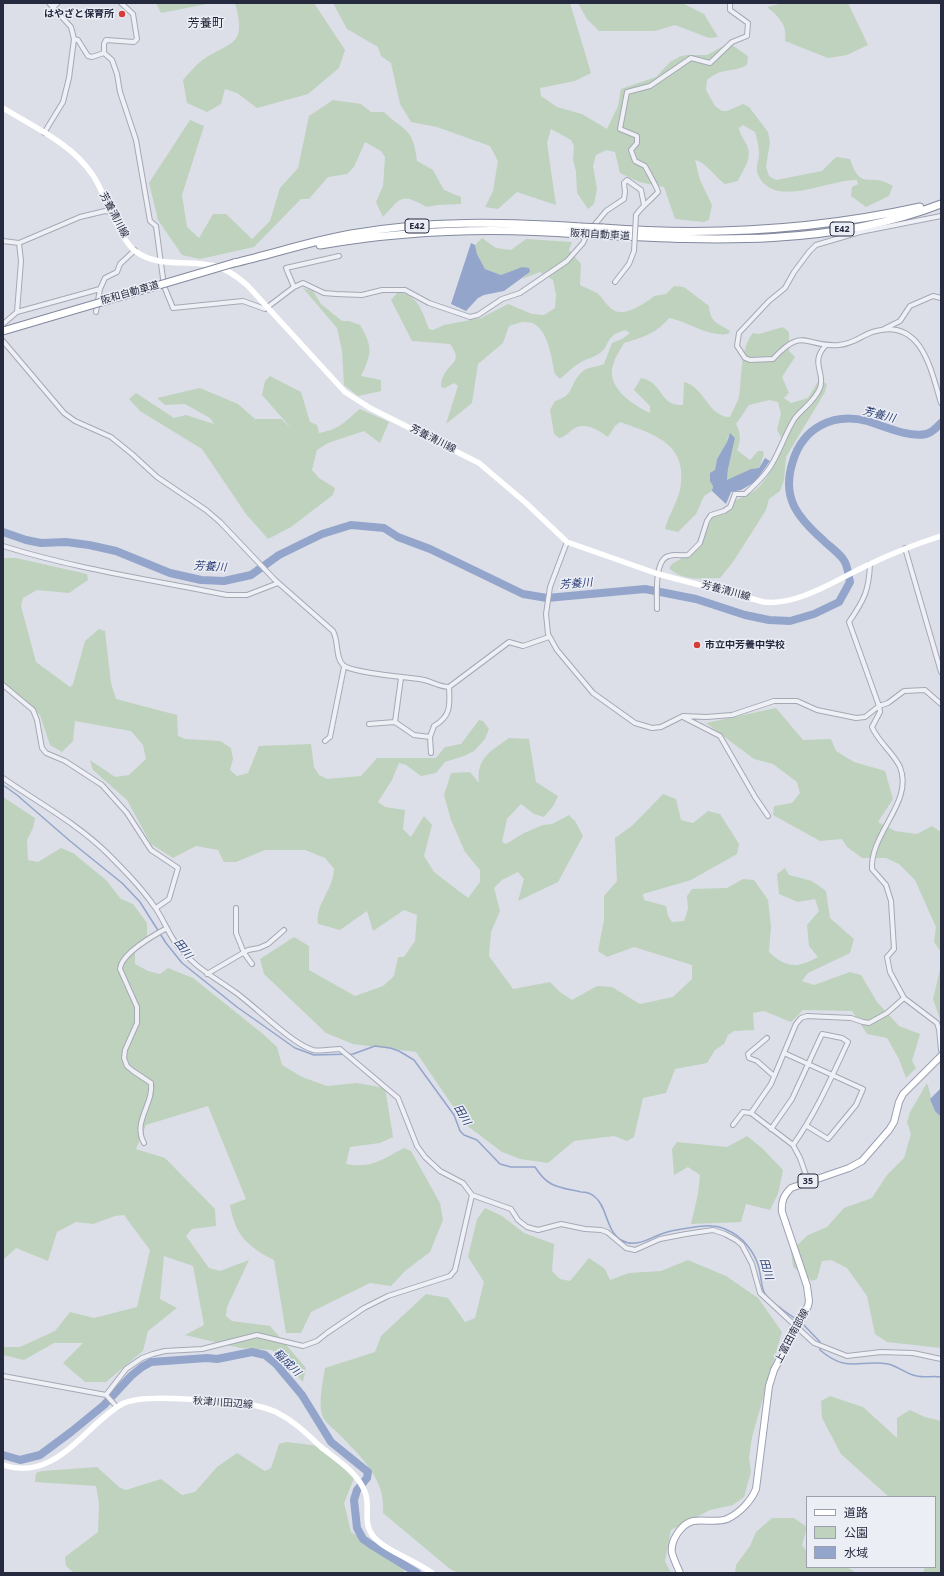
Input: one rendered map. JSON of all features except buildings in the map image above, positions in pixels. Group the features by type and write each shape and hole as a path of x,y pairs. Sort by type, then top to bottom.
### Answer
{"highway":[{"name":"阪和自動車道","path":"683,236 749,231 889,213 941,202"},
{"name":"阪和自動車道","path":"3,331 234,263 344,235 395,228 441,224 490,224 580,231 741,240 799,236 853,227 900,217 941,202"}],"main road":[{"name":"芳養清川線","path":"3,108 76,154 93,176 125,238 135,250 148,258 162,262 215,266 226,270 248,286 345,392 370,408 480,463 526,502 567,542 658,577 764,602 776,603 786,601 838,580 905,548 941,536"},
{"name":"上富田南部線","path":"680,1573 672,1551 678,1533 684,1526 691,1522 727,1519 748,1503 753,1496 756,1489 769,1386 774,1370 809,1301 807,1286 782,1212 781,1206 786,1193 791,1188 849,1168 862,1161 889,1130 894,1122 899,1102 903,1094 941,1056"},
{"name":"秋津川田辺線","path":"3,1465 22,1468 42,1464 53,1459 79,1441 116,1405 129,1401 146,1398 256,1405 275,1412 298,1425 348,1469 360,1482 367,1498 367,1523 372,1535 382,1544 416,1562 432,1573"}],"street":[{"path":"121,3 133,14 137,38 134,42 124,40 106,40 104,44 104,53 112,60 117,74 120,92 136,140 150,220 156,226 164,286 173,308 243,301 265,309 294,287 303,283 324,293 362,295 382,290 406,290 428,303 470,317 478,316 502,299 520,293 567,261 583,244 587,234 600,219 624,199 624,183 627,180 641,190 644,205"},
{"path":"615,282 629,264 634,251 636,214 658,192 658,188 651,180 645,166 635,161 633,156 631,150 637,144 637,136 620,129 627,92 650,86 691,58 710,63 732,42 747,36 748,23 730,10 730,3"},
{"path":"44,133 63,102 69,78 74,39 71,27 53,4"},
{"path":"74,39 78,40 88,56 104,53"},
{"path":"3,241 19,244 80,218 105,211 112,212"},
{"path":"941,216 860,232 816,245 794,272 784,288 769,301 740,332 738,339 739,351 745,358 750,360 773,359 784,347 800,339 826,345 853,343 874,331 884,329 900,321 910,306 933,296 941,298"},
{"path":"17,312 21,261 19,244"},
{"path":"96,312 100,289 105,278 117,272 120,264 135,250"},
{"path":"294,287 286,268 339,256"},
{"path":"3,324 17,312 100,289"},
{"path":"884,329 901,331 916,341 924,352 941,401"},
{"path":"3,341 64,413 75,421 111,437 157,477 206,510 220,522 278,584 333,631 337,639 337,658 344,667 401,678 422,679 442,687 449,687 509,642 523,646 549,637"},
{"path":"657,609 658,568 661,561 668,556 688,555 700,543 707,521 711,515 724,511 730,507 735,494 745,494 773,463 783,440 796,418 810,404 819,390 822,383 818,368 820,351 826,345"},
{"path":"567,542 550,587 546,614 549,637 557,650 593,693 635,723 652,728 661,727 683,716 706,718 732,715 774,701 797,701 817,710 856,718 865,718 879,706 888,704 904,691 925,690 941,704"},
{"path":"3,546 33,556 90,569 227,595 247,595 278,584"},
{"path":"905,548 941,672"},
{"path":"870,564 869,583 863,601 849,622 879,706 880,712 872,726 900,768 902,778 897,804 875,847 872,869 886,885 891,901 894,949 887,957 888,966 904,998 937,1023 941,1050"},
{"path":"325,741 330,737 344,667"},
{"path":"395,722 401,678"},
{"path":"3,685 33,710 38,720 42,748 46,753 65,761 102,785 127,813 152,850 178,868 169,899 156,908"},
{"path":"431,753 430,737 434,726 444,720 450,706 449,687"},
{"path":"937,701 941,697"},
{"path":"683,716 720,736 755,797 768,816"},
{"path":"370,724 395,722 414,735 430,737"},
{"path":"3,778 31,798 72,823 105,851 134,880 156,908 177,945 192,962 207,974 235,992 298,1043 313,1050 340,1049 398,1098 417,1146 425,1157 440,1171 463,1183 472,1194 511,1209 518,1220 527,1227 538,1230 562,1224 585,1230 601,1230 607,1232 626,1248 635,1250 660,1239 704,1230 725,1234 742,1245 752,1264 760,1293 784,1317 799,1323 814,1343 847,1356 881,1352 913,1353 941,1359"},
{"path":"236,908 236,933 244,954 252,964"},
{"path":"144,1143 140,1132 140,1124 152,1089 151,1083 127,1066 124,1058 125,1050 137,1024 137,1007 120,969 120,965 134,948 166,928"},
{"path":"207,974 244,954 248,950 259,948 268,944 284,930"},
{"path":"751,1114 774,1076 796,1024 801,1018 807,1016 851,1018 863,1022 869,1022 887,1012 904,998"},
{"path":"771,1129 792,1099 822,1034 842,1038 848,1042 807,1126 793,1145"},
{"path":"767,1038 748,1054 749,1058 757,1061 774,1076"},
{"path":"784,1054 863,1089 856,1105 828,1139 807,1126"},
{"path":"733,1125 743,1112 751,1114 793,1145 800,1158 808,1181"},
{"path":"107,1396 126,1369 138,1360 153,1354 165,1351 202,1349 256,1335 303,1346 317,1341 364,1308 388,1296 450,1276 455,1270 472,1194"},
{"path":"3,1376 107,1396 116,1405"}],"green space":[{"path":"156,3 212,3 161,13"},
{"path":"235,3 314,3 345,50 339,68 308,94 257,108 237,93 225,89 221,104 207,112 187,103 183,80 200,62 233,42 237,36 239,29"},
{"path":"333,3 570,3 591,73 575,81 540,88 541,96 557,107 582,114 607,129 618,106 621,89 656,77 670,62 681,56 707,55 729,43 748,56 747,65 737,69 717,73 712,76 707,80 706,90 715,106 722,111 727,111 743,104 749,107 768,132 770,142 766,167 769,176 776,180 822,171 836,157 850,159 854,169 862,179 878,180 893,186 889,196 866,207 851,196 852,187 858,184 857,180 789,192 776,190 766,185 758,175 757,164 759,151 755,132 743,125 739,128 748,148 749,157 738,181 725,184 707,167 695,160 700,180 712,205 709,220 704,222 675,219 664,187 639,182 620,173 615,152 606,150 596,155 593,166 597,189 594,204 588,209 577,193 576,171 573,160 574,146 571,140 551,129 547,143 556,205 517,192 498,209 485,207 493,191 498,161 490,146 437,127 411,122 400,104 391,63 381,56 378,47 347,29"},
{"path":"578,3 682,3 704,14 718,37 709,38 675,25 655,31 599,31 587,19"},
{"path":"783,3 848,3 868,45 847,55 828,58 785,41 786,35 784,26 778,17 767,7"},
{"path":"333,100 361,104 371,112 384,112 411,136 417,161 433,170 444,190 461,197 461,204 427,207 407,198 398,201 383,217 376,202 383,186 385,157 381,151 365,142 354,167 347,174 328,177 309,199 301,199 254,247 200,259 182,255 158,220 149,183 190,120 204,126 182,195 187,227 199,238 213,214 226,214 252,239 270,221 280,188 298,168 309,116"},
{"path":"482,238 496,248 511,250 526,239 572,242 569,250 581,264 580,285 597,293 615,311 625,312 636,308 654,296 666,294 674,286 684,287 709,306 711,316 715,322 730,331 728,334 713,333 669,318 659,328 649,334 624,343 617,355 612,371 616,386 621,393 635,405 650,413 650,406 634,390 641,378 654,384 669,402 675,404 683,405 684,382 691,385 697,389 716,412 723,416 730,417 739,397 742,364 749,339 753,333 759,334 783,327 789,332 789,351 795,357 782,377 789,393 784,398 791,403 808,398 819,380 827,384 825,392 786,457 784,480 780,491 769,499 766,510 733,562 720,578 700,579 687,577 674,572 669,568 672,564 691,553 700,545 710,523 719,511 730,503 755,490 766,479 779,456 784,442 777,430 781,414 778,402 769,400 749,405 736,424 740,437 737,450 750,460 758,451 763,451 764,454 759,468 751,469 727,481 728,469 735,438 728,436 727,442 717,459 712,491 704,496 696,514 678,532 665,529 680,489 681,469 678,458 664,441 643,430 620,422 615,426 608,437 593,428 584,426 579,426 559,438 554,434 550,410 555,401 566,396 575,380 583,371 604,364 612,343 622,339 630,333 625,330 614,335 600,353 580,363 560,379 555,374 547,341 538,327 532,323 524,322 509,326 503,343 478,364 472,403 446,424 458,386 454,383 445,388 441,387 441,383 446,372 456,359 456,355 450,344 412,341 391,300 398,292 411,297 419,305 429,329 433,330 444,325 481,318 508,304 532,314 544,315 555,308 556,295 553,280 540,272 522,279 530,272 522,267 501,275 485,269 477,254 475,245"},
{"path":"303,288 313,291 321,304 342,321 349,321 360,325 367,339 370,350 361,376 381,380 381,391 358,396 344,385 342,351 337,328"},
{"path":"270,376 301,392 310,422 317,425 319,433 337,427 360,409 389,422 380,443 364,431 328,443 317,450 312,470 319,478 335,488 333,495 291,527 268,539 246,514 202,449 140,411 129,399 136,393 174,418 186,415 214,424 210,418 185,404 165,405 157,398 200,388 238,404 255,419 281,419 291,428 262,395 265,381"},
{"path":"3,558 16,558 87,574 88,580 69,593 37,590 23,598 21,606 36,662 70,687 73,684 85,641 99,629 105,631 111,683 116,699 177,715 178,736 185,739 220,741 231,748 233,759 230,770 237,776 248,773 259,746 311,744 314,767 319,775 327,779 361,776 377,758 436,758 445,747 461,744 479,720 483,721 489,729 485,739 474,751 445,762 436,773 421,776 406,765 399,763 392,780 378,802 385,807 405,810 403,829 411,837 424,816 432,825 424,856 434,872 468,898 480,882 480,870 465,852 451,820 444,795 451,773 470,772 479,783 479,774 482,761 490,752 509,738 529,739 536,782 558,796 554,805 544,817 534,814 521,804 507,819 502,842 506,844 524,833 543,825 552,824 569,815 575,821 583,836 558,882 518,901 524,879 518,872 502,880 494,888 500,911 491,932 489,956 513,989 550,982 560,992 572,1000 597,986 612,987 640,1004 673,997 692,979 692,965 634,947 607,957 598,951 604,920 604,896 617,881 615,838 633,825 663,794 676,799 681,820 693,823 708,811 720,814 739,844 737,854 691,880 643,894 644,900 666,906 668,916 672,922 684,921 688,909 687,896 692,889 727,888 743,879 754,880 768,900 771,926 769,952 781,962 798,965 818,957 809,946 807,925 819,911 815,899 798,902 779,894 777,874 785,868 789,875 812,881 826,891 830,918 854,939 850,953 808,973 802,981 814,985 850,972 861,975 877,1002 899,1026 920,1034 912,1061 916,1068 906,1078 899,1059 887,1038 867,1034 852,1011 803,1010 791,1022 764,1011 753,1013 754,1030 734,1031 728,1035 724,1044 715,1050 707,1063 675,1069 666,1093 643,1098 634,1137 627,1141 614,1136 574,1141 548,1163 520,1159 502,1152 465,1124 416,1052 353,1044 326,1033 264,974 260,959 294,937 309,946 309,970 355,996 383,986 394,976 398,957 404,957 415,941 417,915 404,910 373,931 367,911 340,930 318,924 319,910 331,884 334,869 325,858 305,850 265,850 236,862 224,862 218,850 196,846 173,858 151,844 127,800 93,770 90,760 115,777 129,775 146,759 143,745 131,731 75,721 73,741 62,752 50,745 40,715 3,682"},
{"path":"776,708 803,740 831,739 836,751 854,762 885,771 893,799 878,822 895,831 917,834 932,826 941,832 941,952 934,942 936,927 915,880 899,864 886,858 862,858 847,847 842,839 820,841 773,815 774,806 792,803 800,793 797,782 773,764 754,759 706,723"},
{"path":"3,797 35,818 33,828 27,840 28,860 38,862 61,848 73,853 106,880 121,899 133,904 147,923 147,937 135,952 135,964 148,971 160,974 168,968 193,978 263,1034 277,1047 282,1065 302,1077 327,1086 357,1083 385,1088 393,1137 380,1143 350,1147 346,1164 370,1164 404,1148 411,1151 440,1203 443,1220 430,1252 405,1271 391,1286 370,1283 311,1312 301,1333 286,1333 274,1260 250,1245 239,1232 235,1224 230,1205 246,1199 208,1106 146,1125 136,1149 165,1158 215,1209 216,1226 192,1229 186,1236 209,1268 220,1271 249,1260 227,1307 226,1316 232,1321 270,1326 306,1368 303,1382 272,1350 240,1348 185,1335 204,1325 193,1266 164,1256 160,1299 177,1308 148,1331 143,1351 106,1382 85,1382 63,1363 83,1343 54,1343 24,1360 3,1355 3,1347 20,1347 55,1331 70,1312 94,1318 137,1307 150,1250 124,1215 115,1216 93,1224 76,1222 57,1232 48,1261 16,1248 3,1260"},
{"path":"941,966 941,1022 933,999"},
{"path":"927,1083 933,1105 941,1117 941,1348 887,1342 875,1334 867,1296 847,1268 831,1260 822,1261 817,1279 812,1281 793,1267 791,1251 808,1235 827,1227 844,1208 872,1198 887,1175 904,1158 911,1134 907,1122 910,1112"},
{"path":"747,1136 762,1148 783,1170 778,1194 770,1210 746,1204 741,1222 691,1224 698,1194 700,1175 688,1167 674,1175 672,1149 677,1142 727,1147"},
{"path":"485,1208 502,1216 524,1233 554,1244 552,1271 560,1279 570,1281 589,1258 605,1269 610,1280 629,1273 661,1271 688,1260 726,1276 758,1298 782,1332 752,1437 749,1458 751,1472 744,1497 733,1505 710,1510 671,1530 665,1561 671,1573 459,1573 450,1569 383,1513 383,1501 380,1490 370,1469 356,1451 324,1419 321,1401 325,1368 375,1352 381,1336 426,1294 448,1298 465,1322 475,1318 484,1282 468,1257 477,1219"},
{"path":"830,1396 863,1407 897,1438 897,1418 910,1410 925,1417 941,1421 941,1573 923,1573 925,1568 936,1568 936,1496 888,1496 841,1454 822,1418 821,1401"},
{"path":"286,1442 320,1446 355,1476 344,1503 351,1532 403,1564 404,1573 74,1573 66,1566 65,1557 98,1532 99,1504 96,1486 35,1482 36,1473 42,1471 97,1467 119,1487 126,1490 161,1479 182,1495 195,1492 217,1467 237,1453 265,1471 271,1468 279,1444"},
{"path":"772,1518 794,1518 806,1526 802,1545 806,1551 806,1568 848,1568 856,1573 735,1573 736,1565 750,1546 756,1532"}],"water":[{"path":"471,243 475,245 477,254 485,269 501,275 522,267 529,268 530,272 504,291 484,295 478,298 466,311 451,304"},
{"path":"730,433 735,438 727,480 751,469 759,468 765,458 770,461 755,482 741,490 731,492 726,504 712,491 713,486 710,481 710,473 715,470 717,459 727,442"},
{"path":"941,1088 941,1117 935,1111 930,1099"}],"waterway":[{"name":"芳養川","path":"3,532 26,540 41,543 66,542 89,545 116,551 170,573 201,580 224,581 251,575 279,555 322,534 351,525 384,528 398,537 430,549 523,594 547,598 645,589 696,599 745,615 769,620 790,621 814,614 839,602 850,582 845,561 806,523 799,514 790,496 789,485 793,461 804,440 812,431 821,425 842,419 867,421 904,433 919,435 926,434 934,430 941,423"},
{"name":"田川","path":"3,785 122,883 140,902 166,943 182,963 237,1007 295,1048 314,1055 353,1054 375,1046 399,1051 414,1060 454,1115 460,1131 464,1135 477,1140 500,1164 511,1167 535,1167 549,1183 555,1186 592,1195 602,1206 612,1231 621,1240 627,1242 638,1243 668,1232 702,1226 718,1227 733,1233 743,1240 754,1256 759,1268 763,1289 766,1296 799,1321"},
{"name":"田川","path":"802,1323 820,1342 820,1350 838,1362 846,1364 888,1364 917,1376 941,1377"},
{"name":"稲成川","path":"3,1455 20,1460 40,1455 104,1405 131,1376 151,1362 207,1358 217,1359 252,1352 265,1355 276,1364 302,1395 331,1442 368,1472 367,1478 357,1490 354,1500 357,1528 363,1539 417,1573"}],"place":[{"name":"はやざと保育所","path":"122,14"},
{"name":"市立中芳養中学校","path":"697,645"}],"district":[{"name":"芳養町","path":"206,24"}]}
